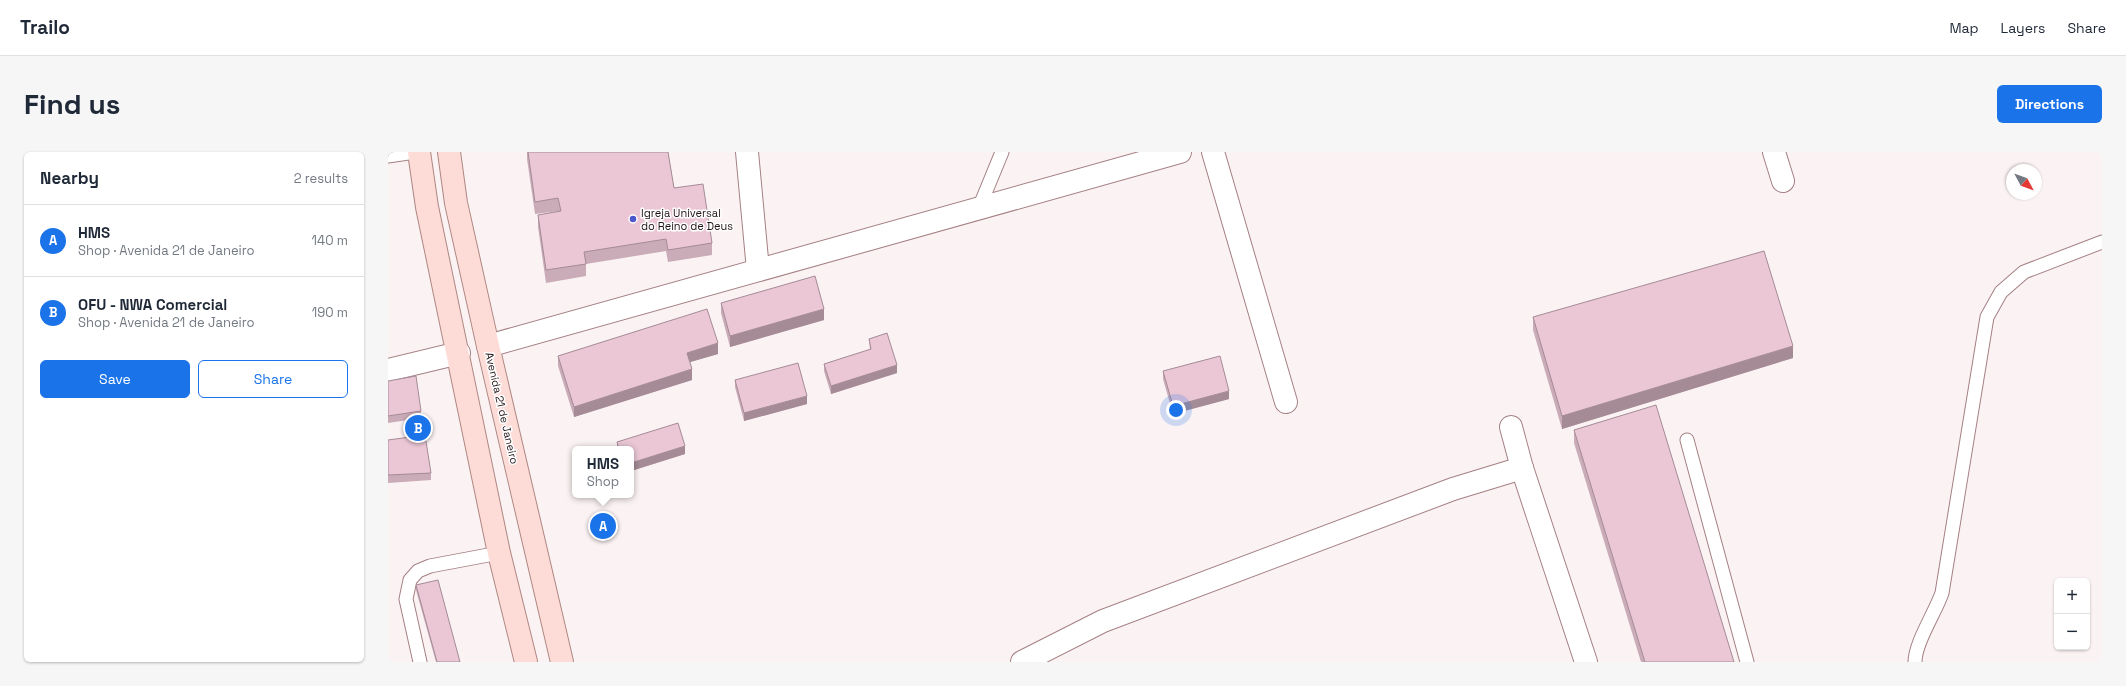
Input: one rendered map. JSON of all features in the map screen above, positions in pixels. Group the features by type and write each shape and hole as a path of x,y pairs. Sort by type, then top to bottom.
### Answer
{"main road":[{"path":"419,152 427,207 459,354 499,553 526,662"},
{"name":"Avenida 21 de Janeiro","path":"448,152 456,203 562,662"}],"street":[{"path":"747,152 758,270"},
{"path":"488,346 1180,152"},
{"path":"1213,152 1286,402"},
{"path":"1774,152 1783,181"},
{"path":"388,370 459,354"},
{"path":"1511,427 1522,468 1586,662"},
{"path":"1022,662 1103,621 1453,489 1522,468"}],"lane":[{"path":"388,156 416,152"},
{"path":"979,208 1002,152"},
{"path":"1915,662 1915,652 1935,612 1942,593 1987,317 2001,292 2024,272 2102,242"},
{"path":"1687,440 1747,662"},
{"path":"420,662 406,599 410,580 418,571 430,566 499,553"}],"building":[{"name":"Igreja Universal do Reino de Deus","path":"528,152 668,152 674,188 703,184 712,243 668,250 666,239 584,252 586,264 546,270 538,215 561,211 558,198 535,202"},
{"path":"1764,251 1793,346 1562,416 1533,317"},
{"path":"815,276 824,309 730,336 721,303"},
{"path":"707,309 718,343 687,353 692,369 574,407 558,356"},
{"path":"887,333 897,365 831,386 824,364 871,349 869,339"},
{"path":"1220,356 1229,391 1173,406 1163,371"},
{"path":"798,363 807,396 744,413 735,380"},
{"path":"416,376 421,411 388,416 388,381"},
{"path":"1656,405 1734,662 1645,662 1574,430"},
{"path":"678,423 685,446 634,462 634,446 618,446 617,442"},
{"path":"425,435 431,473 388,475 388,440"},
{"path":"438,580 460,662 437,662 416,585"}],"place":[{"name":"Igreja Universal do Reino de Deus","path":"633,219"},
{"name":"OFU - NWA Comercial","path":"418,428"},
{"name":"HMS","path":"603,526"}]}
